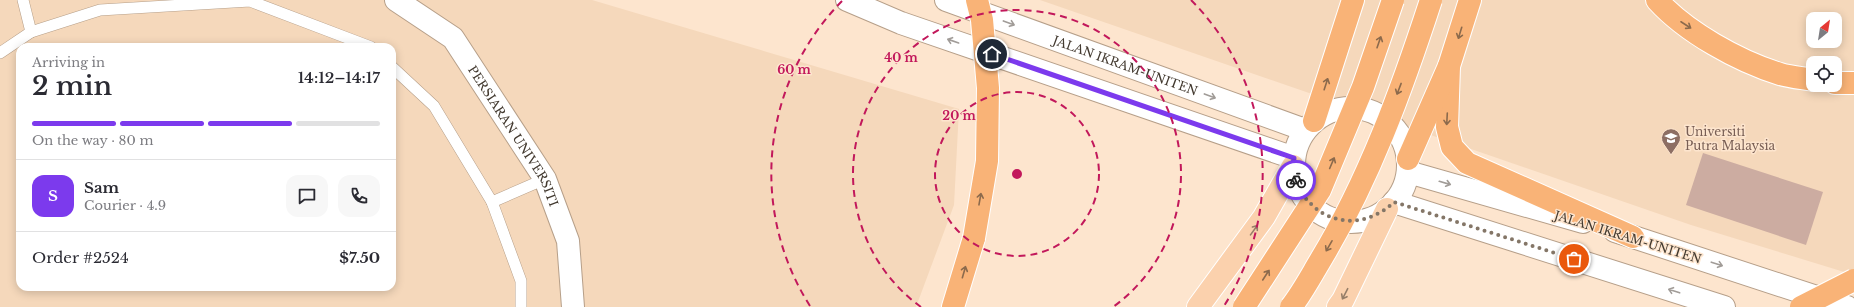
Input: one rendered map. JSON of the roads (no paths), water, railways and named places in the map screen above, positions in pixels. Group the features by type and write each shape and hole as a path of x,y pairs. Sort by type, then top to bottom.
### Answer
{"highway":[{"path":"953,307 974,238 987,161 988,88 982,20 977,0"},
{"path":"1309,126 1353,0"},
{"path":"1244,307 1320,190 1363,87 1393,0"},
{"path":"1291,307 1329,247 1364,182 1418,40 1431,0"},
{"path":"1408,166 1449,66 1470,0"},
{"path":"1657,0 1671,16 1731,54 1780,74 1806,79"},
{"path":"1449,66 1447,127 1452,147 1467,163 1633,237"},
{"path":"1842,83 1854,83"},
{"path":"1801,307 1854,280"}],"main road":[{"name":"PERSIARAN UNIVERSITI","path":"396,0 453,38 545,179 568,241 572,307"},
{"path":"847,0 901,23 1294,162"},
{"name":"JALAN IKRAM-UNITEN","path":"946,0 1309,126"},
{"path":"1198,307 1264,217 1294,162 1298,144 1309,126 1329,112 1346,108 1364,109 1380,116 1394,127 1403,142 1408,166 1403,188 1390,205 1343,300 1338,307"},
{"path":"1294,162 1297,184 1306,200 1319,212 1336,220 1354,222 1371,218 1390,205"},
{"name":"JALAN IKRAM-UNITEN","path":"1408,166 1633,237 1846,307"},
{"path":"1390,205 1724,307"}],"lane":[{"path":"23,0 31,32"},
{"path":"0,53 31,32 100,10 250,1 360,43"},
{"path":"396,71 434,106 492,202 521,282 521,307"},
{"path":"492,202 545,179"}],"place":[{"name":"Universiti Putra Malaysia","path":"1671,155"}]}
